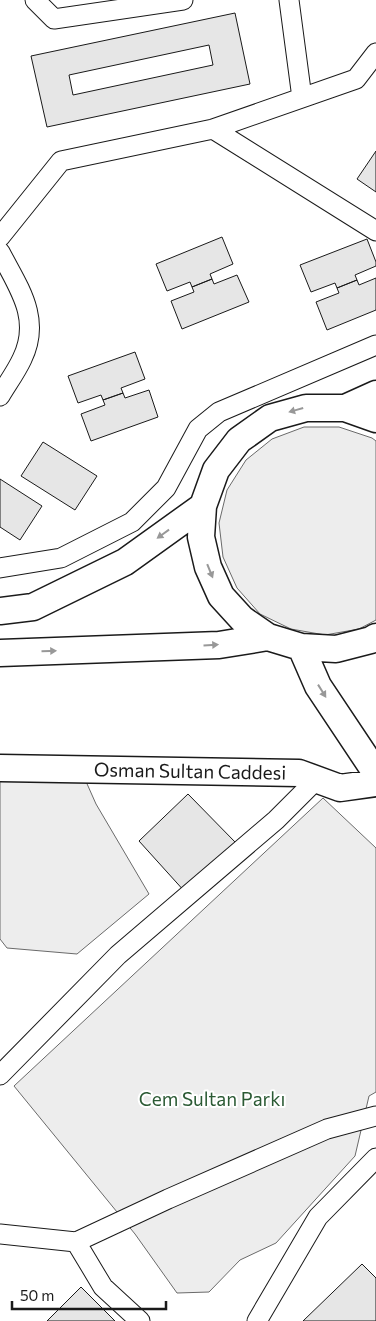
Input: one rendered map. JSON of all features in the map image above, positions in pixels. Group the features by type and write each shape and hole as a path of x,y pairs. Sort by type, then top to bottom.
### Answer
{"main road":[{"path":"345,408 376,394"},
{"path":"376,419 345,408 306,408 270,418 239,440 216,470 203,506 201,537 208,568 222,596 242,619 268,637 301,647 336,649 376,637"},
{"path":"0,611 33,607 124,562 203,506"},
{"path":"0,654 219,645 268,637"},
{"path":"301,647 318,686 376,773"},
{"name":"Osman Sultan Caddesi","path":"0,768 299,773 340,788 376,784"}],"street":[{"path":"35,0 54,19 178,0"},
{"path":"289,0 302,98"},
{"path":"0,237 61,161 213,129 356,79 376,53"},
{"path":"213,129 376,232"},
{"path":"0,252 28,305 30,331 23,359 0,396"},
{"path":"0,568 61,558 132,522 166,488 198,429 219,412 376,345"},
{"path":"0,1075 118,955 276,820 317,779"},
{"path":"0,1234 76,1242 327,1129 376,1116"},
{"path":"258,1321 318,1217 376,1158"},
{"path":"76,1242 103,1287 140,1321"}],"shaded area":[{"path":"304,427 339,427 376,441 376,620 359,629 325,635 291,629 260,614 237,588 223,557 219,523 227,490 246,460 272,439"},
{"path":"84,777 96,804 149,894 77,954 7,948 0,939 0,781"},
{"name":"Cem Sultan Parkı","path":"323,798 376,848 376,1092 369,1096 355,1156 276,1243 240,1260 209,1292 177,1293 135,1234 14,1086"}],"building":[{"path":"235,13 250,84 47,127 31,56","holes":["209,45 213,65 73,95 69,75"]},
{"path":"376,151 376,192 357,179"},
{"path":"222,237 233,264 210,274 212,279 192,287 190,282 167,291 156,264"},
{"path":"367,239 376,266 355,275 357,280 337,288 335,283 311,292 300,265"},
{"path":"237,275 249,302 182,329 171,301 194,292 192,287 212,279 214,284"},
{"path":"376,278 376,310 327,330 316,302 339,293 337,288 357,280 359,285"},
{"path":"135,352 145,379 121,388 123,393 103,400 101,395 78,403 68,376"},
{"path":"149,390 158,417 91,441 81,414 105,405 103,400 123,393 125,398"},
{"path":"43,442 97,476 75,510 21,476"},
{"path":"0,479 42,506 20,540 0,527"},
{"path":"188,794 236,843 186,893 139,841"},
{"path":"362,1264 376,1278 376,1321 303,1321"},
{"path":"81,1287 115,1321 47,1321"}]}
